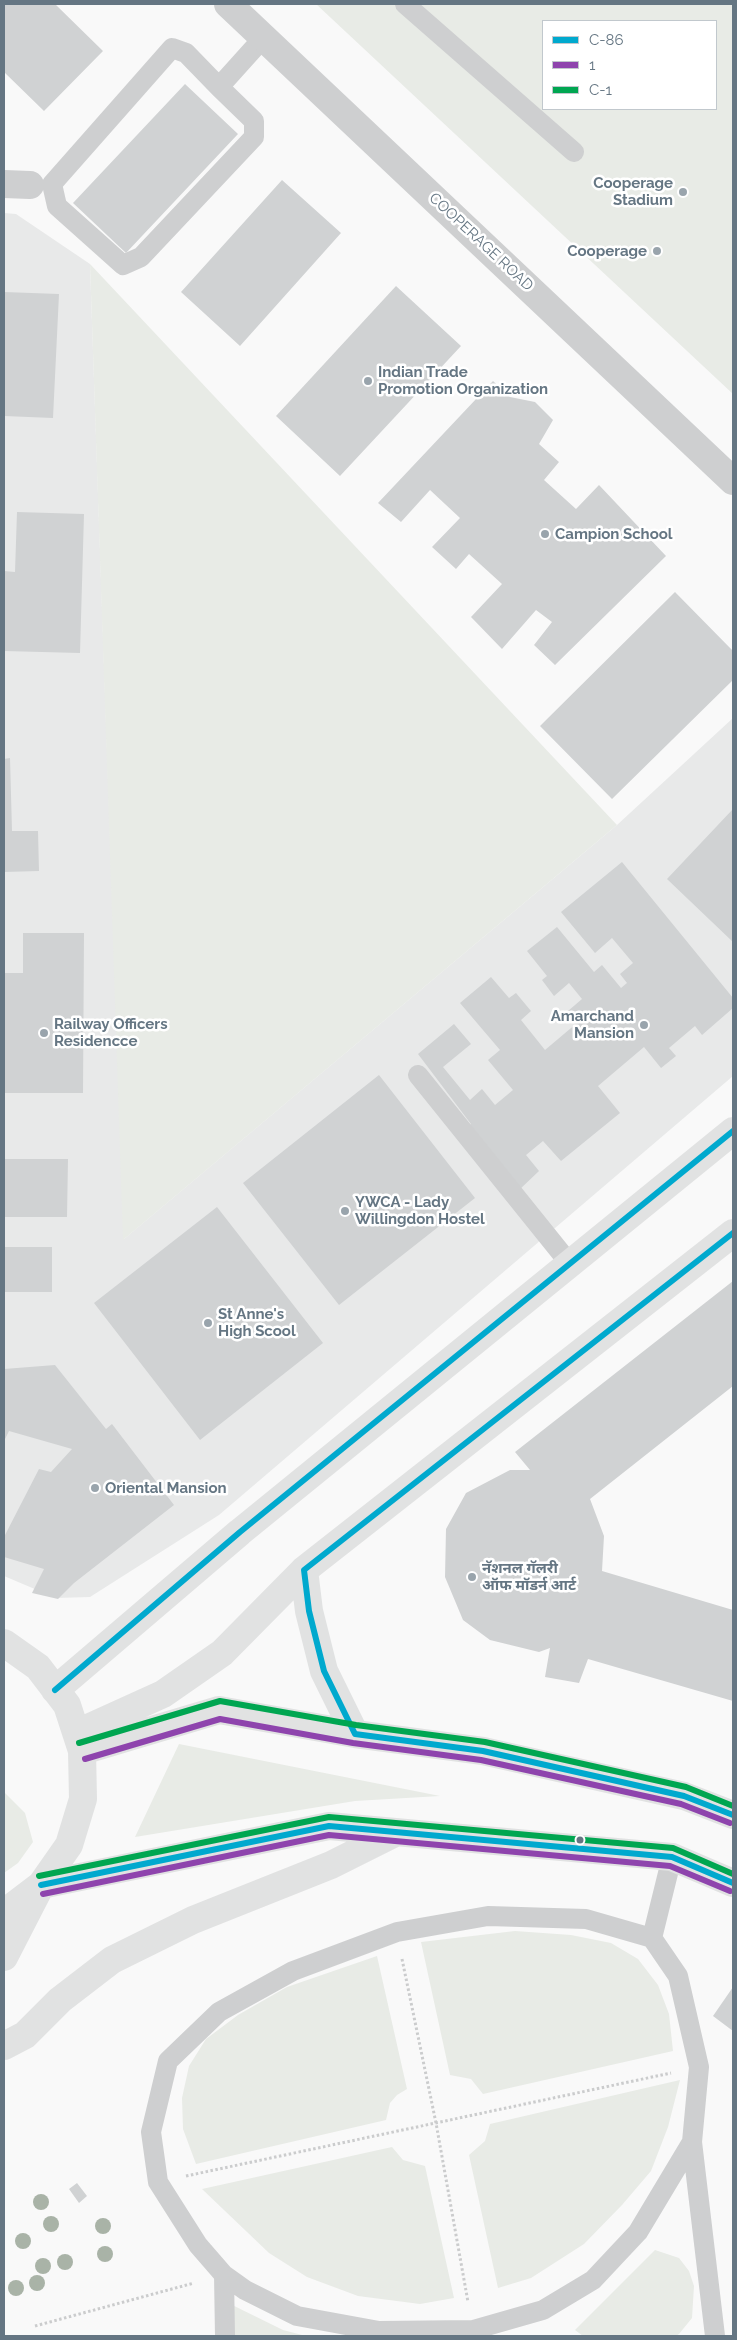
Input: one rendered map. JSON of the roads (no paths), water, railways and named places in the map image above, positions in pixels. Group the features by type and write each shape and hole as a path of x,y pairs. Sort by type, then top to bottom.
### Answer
{"main road":[{"path":"55,1690 240,1532 733,1131"},
{"path":"80,1742 162,1694 222,1653 304,1570 733,1233"},
{"path":"304,1570 308,1611 324,1671 355,1734"},
{"path":"4,1643 38,1667 67,1705 80,1742 83,1799 69,1845 42,1885 4,1957"},
{"path":"80,1742 219,1710 355,1734 483,1751 684,1796 733,1815"},
{"path":"4,1913 42,1885 329,1826 672,1857 733,1883"},
{"path":"4,2046 25,2035 60,2000 112,1960 193,1920 331,1865 395,1833"}],"street":[{"name":"COOPERAGE ROAD","path":"228,4 733,481"},
{"path":"4,184 30,185"}],"lane":[{"path":"405,4 574,152"},
{"path":"219,87 264,37"},
{"path":"172,48 186,53 219,87 254,121 254,137 141,257 123,265 57,206 52,184 172,48"},
{"path":"418,1075 570,1264"},
{"path":"652,1938 672,1857"},
{"path":"692,2142 638,2232 593,2280 544,2310 473,2330 378,2331 297,2316 245,2290 224,2275 198,2245 158,2182 151,2132 168,2061 219,2012 293,1970 396,1932 488,1916 586,1919 652,1938 678,1976 699,2067 692,2142 715,2336"},
{"path":"224,2275 225,2336"}],"place":[{"name":"Cooperage Stadium","path":"683,192"},
{"name":"Cooperage","path":"657,251"},
{"name":"Indian Trade Promotion Organization","path":"368,381"},
{"name":"Campion School","path":"545,534"},
{"name":"Amarchand Mansion","path":"644,1025"},
{"name":"Railway Officers Residencce","path":"44,1033"},
{"name":"YWCA - Lady Willingdon Hostel","path":"345,1211"},
{"name":"St Anne's High Scool","path":"208,1323"},
{"name":"Oriental Mansion","path":"95,1488"},
{"name":"नॅशनल गॅलरी ऑफ मॉडर्न आर्ट","path":"472,1577"}]}
